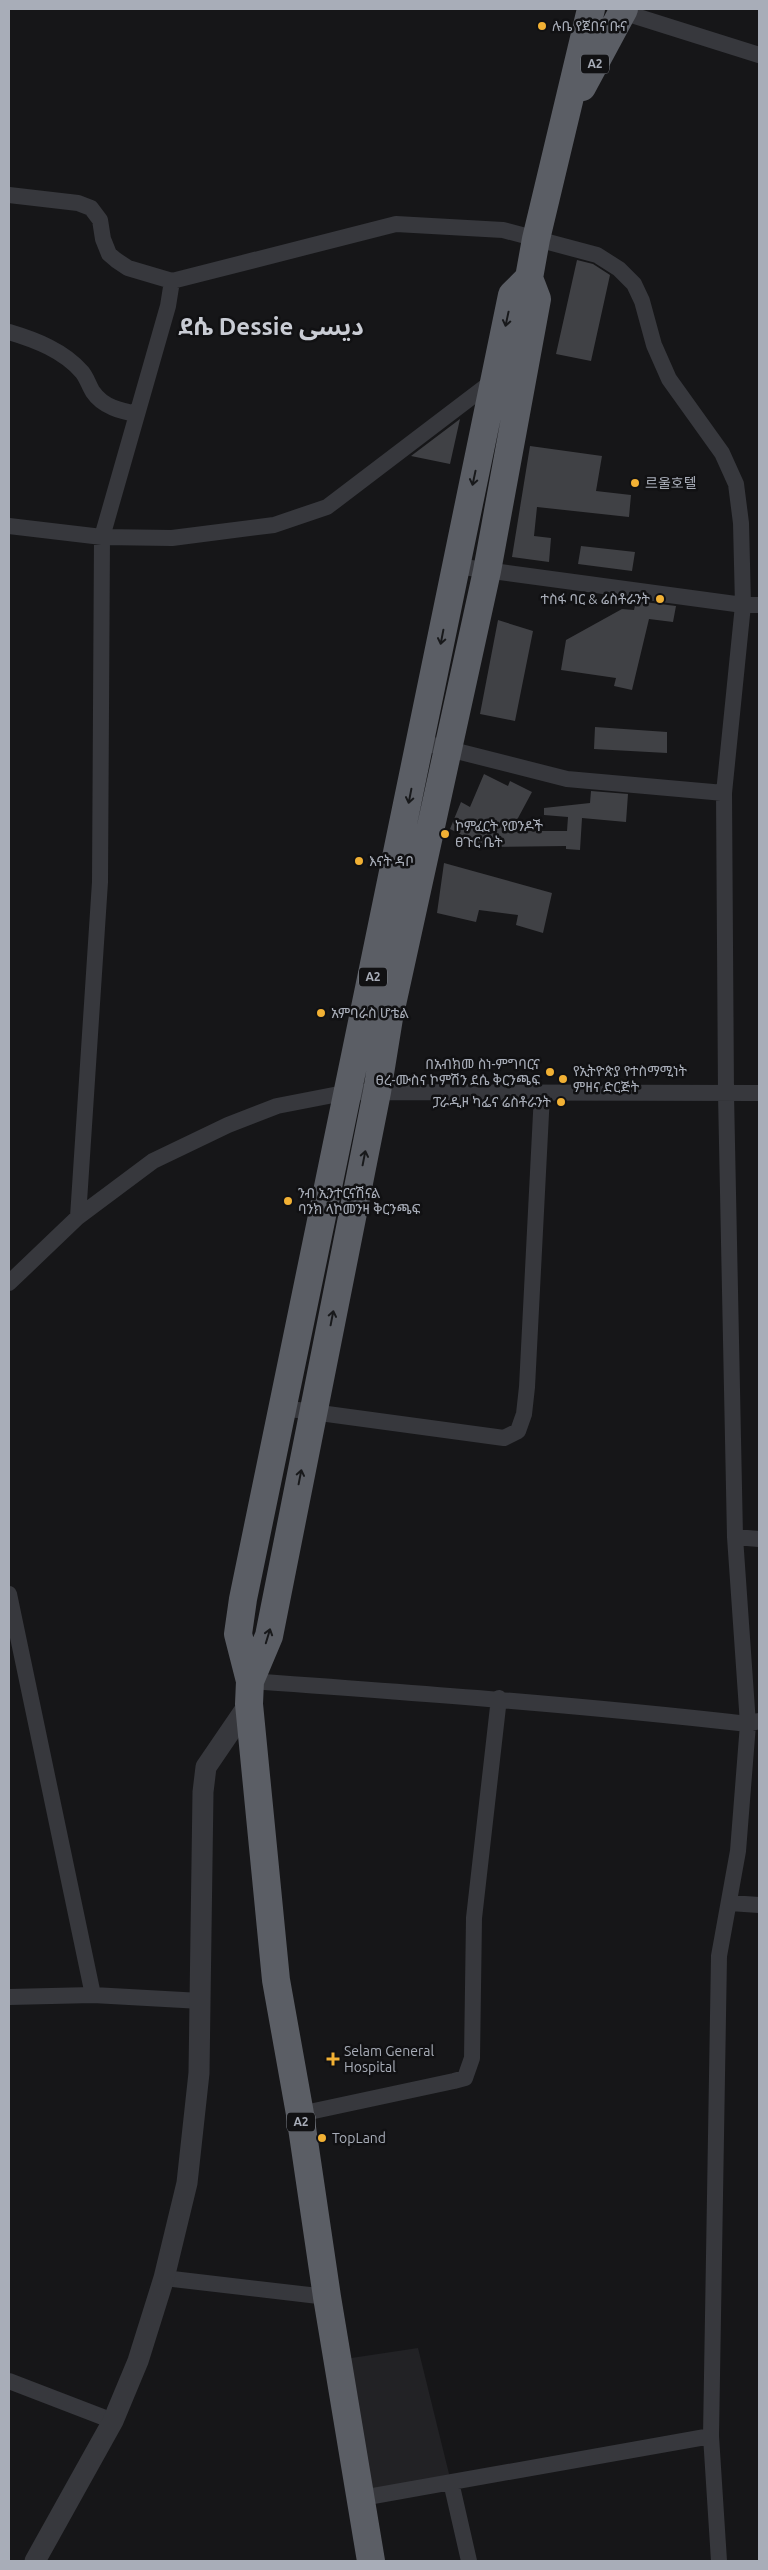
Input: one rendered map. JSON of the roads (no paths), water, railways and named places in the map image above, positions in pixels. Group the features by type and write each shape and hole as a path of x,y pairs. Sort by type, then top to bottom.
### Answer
{"highway":[{"name":"A2","path":"249,1693 269,1636 377,1092 389,1018 426,857 487,571 538,299 530,278 536,239 591,9"},
{"name":"A2","path":"561,131 620,10"},
{"name":"A2","path":"371,2561 327,2297 300,2114 276,1980 249,1693 238,1634 243,1600 399,851 512,295 530,278"},
{"path":"399,851 426,857"}],"street":[{"path":"620,10 759,55"},
{"path":"9,194 78,203 92,208 100,220 103,239 109,254 128,268 172,281 396,224 503,230 597,255 619,269 634,284 642,301 654,345 669,379 722,454 736,484 751,605 724,793 726,1094 735,1538 753,1723 730,1903 719,1956 711,2436 719,2561"},
{"path":"78,1218 100,882 102,537 168,306 172,281"},
{"path":"9,332 26,337 62,354 84,373 94,394 103,402 115,409 137,414"},
{"path":"9,526 102,537 172,538 274,525 327,507 494,380 522,383"},
{"path":"456,566 751,605"},
{"path":"421,742 568,780 724,793"},
{"path":"9,1283 78,1218 153,1161 228,1125 277,1106 349,1092 542,1094 759,1093"},
{"path":"283,1408 504,1438 518,1431 524,1414 527,1388 542,1094"},
{"path":"735,1538 759,1539"},
{"path":"9,1594 93,1995"},
{"path":"35,2561 113,2421 138,2361 164,2278 187,2183 200,2073 203,1792 206,1767 249,1693 499,1698 606,1707 753,1723"},
{"path":"300,2114 454,2081 465,2078 469,2070 472,2058 474,1918 499,1698"},
{"path":"730,1903 759,1905"},
{"path":"9,1997 93,1995 201,2001"},
{"path":"164,2278 327,2297"},
{"path":"9,2381 113,2421"},
{"path":"362,2498 711,2436"},
{"path":"450,2482 469,2561"}],"place":[{"name":"ሉቤ የጀበና ቡና","path":"542,26"},
{"name":"르울호텔","path":"635,483"},
{"name":"ተስፋ ባር & ሬስቶራንት","path":"660,599"},
{"name":"ኮምፈርት የወንዶች ፀጉር ቤት","path":"445,834"},
{"name":"እናት ዳቦ","path":"359,861"},
{"name":"አምባራስ ሆቴል","path":"321,1013"},
{"name":"በአብክመ ስነ-ምግባርና ፀረ-ሙስና ኮምሽን ደሴ ቅርንጫፍ","path":"550,1072"},
{"name":"የኢትዮጵያ የተስማሚነት ምዘና ድርጅት","path":"563,1079"},
{"name":"ፓራዲዞ ካፌና ሬስቶራንት","path":"561,1102"},
{"name":"ንብ ኢንተርናሽናል ባንክ ላኮመንዛ ቅርንጫፍ","path":"288,1201"},
{"name":"Selam General Hospital","path":"333,2059"},
{"name":"TopLand","path":"322,2138"}],"district":[{"name":"ደሴ Dessie ديسى","path":"271,327"}]}
